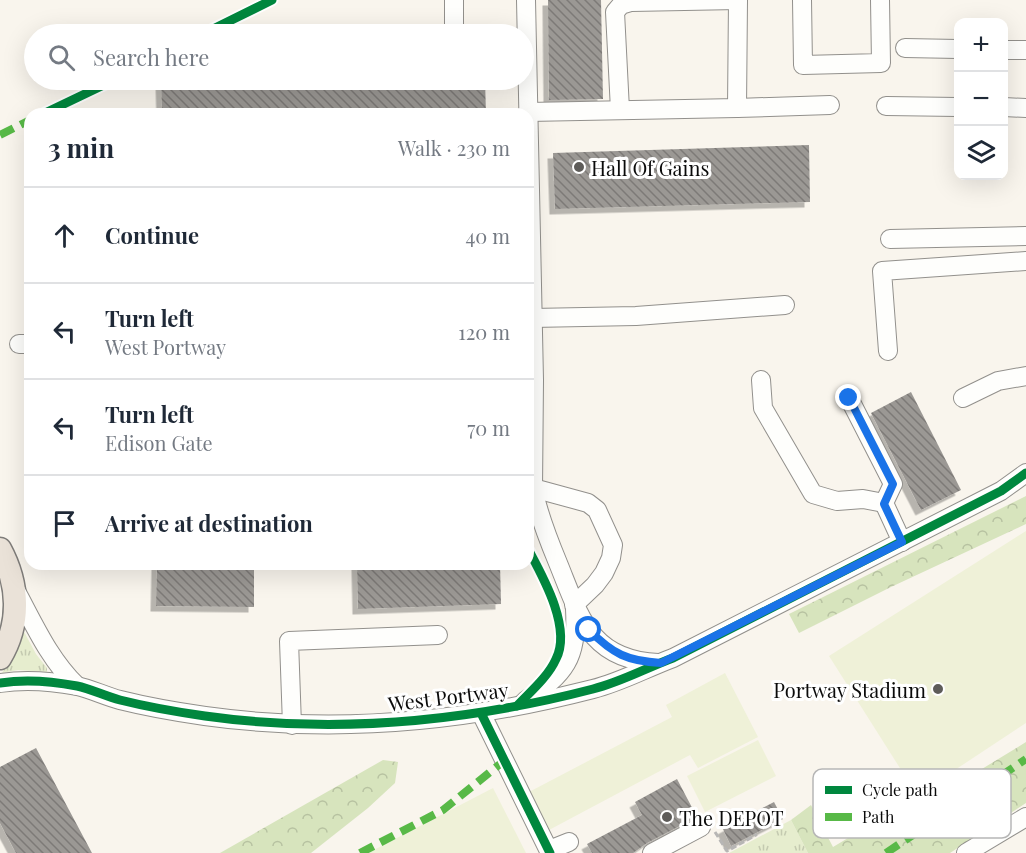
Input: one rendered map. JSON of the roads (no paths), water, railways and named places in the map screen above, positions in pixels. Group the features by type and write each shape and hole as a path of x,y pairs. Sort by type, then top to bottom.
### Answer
{"main road":[{"path":"0,549 15,589 14,620 9,639 0,658"}],"street":[{"path":"454,0 454,24"},
{"path":"526,0 526,24"},
{"path":"620,110 615,12 621,5 631,2 738,0 737,108"},
{"path":"802,0 804,65 881,63 880,0"},
{"path":"905,48 954,49"},
{"path":"1008,50 1026,50"},
{"path":"528,90 528,108"},
{"path":"534,112 830,105"},
{"path":"886,106 954,107"},
{"path":"1008,108 1026,108"},
{"path":"890,239 1026,236"},
{"path":"888,351 882,271 1026,261"},
{"path":"534,318 636,316 785,305"},
{"path":"963,398 998,381 1026,376"},
{"path":"761,380 763,408 813,494 837,501 863,499 884,504"},
{"path":"849,398 893,484 884,504 902,542"},
{"name":"West Portway","path":"0,683 29,680 77,686 145,706 221,718 292,725 388,723 480,713 517,706 593,689 622,680 661,663 1001,491 1026,473"},
{"path":"517,706 548,684 568,661 576,641 574,607 604,573 614,545 597,510 588,503 534,488"},
{"path":"534,492 547,537 574,607 589,630 612,652 633,660 661,663"},
{"path":"15,589 45,645 65,674 77,686"},
{"path":"292,725 289,641 438,635"},
{"path":"480,713 549,852 569,842"},
{"path":"1011,826 1026,817"},
{"path":"652,853 701,826"},
{"path":"966,853 991,838"}],"place":[{"name":"Hall Of Gains","path":"579,167"},
{"name":"Portway Stadium","path":"938,689"},
{"name":"The DEPOT","path":"667,817"}]}
